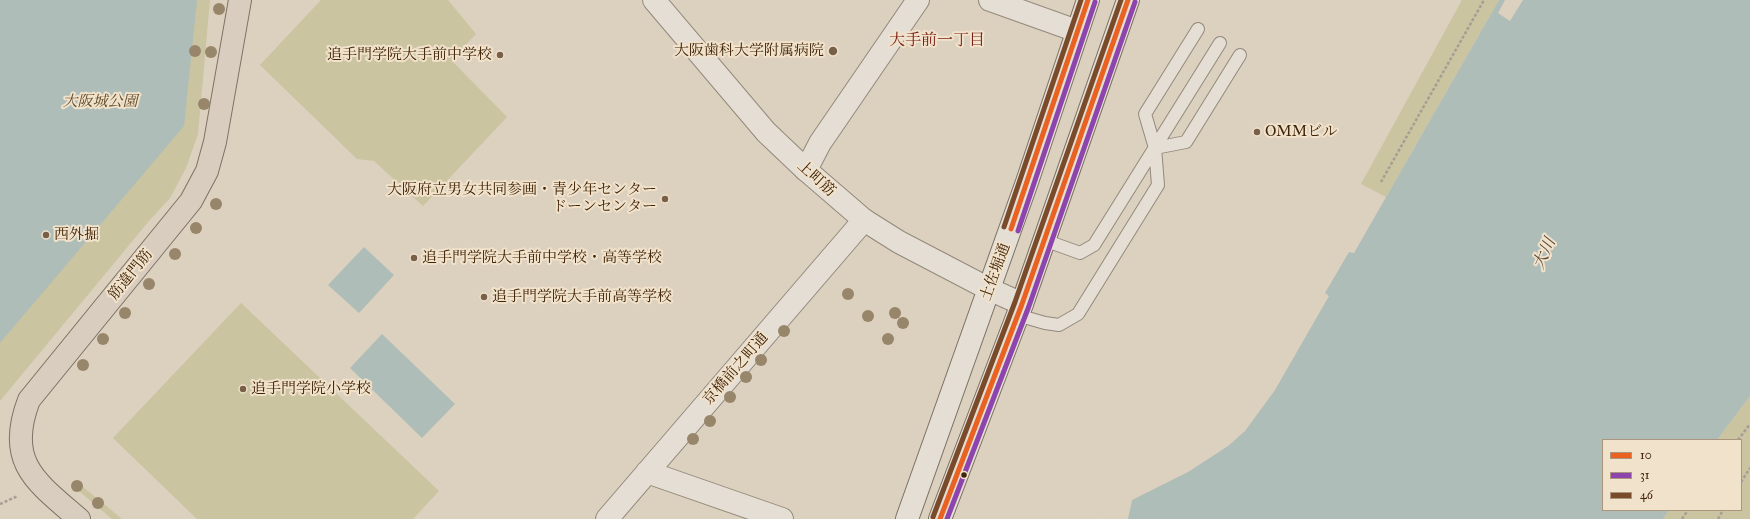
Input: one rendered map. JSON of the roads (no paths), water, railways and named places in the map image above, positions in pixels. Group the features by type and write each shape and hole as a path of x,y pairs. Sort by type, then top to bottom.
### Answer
{"main road":[{"name":"筋違門筋","path":"79,519 48,492 27,465 22,456 20,445 22,418 29,400 191,201 200,185 207,171 215,142 240,0"}],"street":[{"name":"上町筋","path":"654,0 766,132 806,170 864,220 899,242 989,289 1019,309"},
{"path":"806,170 820,143 918,0"},
{"path":"990,0 1077,31"},
{"name":"土佐堀通","path":"907,519 1027,182 1088,0"},
{"path":"940,519 1044,240 1128,0"},
{"name":"京橋前之町通","path":"608,519 864,220"},
{"path":"647,472 782,519"}],"lane":[{"path":"1019,309 1045,323 1059,325 1078,314 1158,185 1155,148 1145,114 1198,29"},
{"path":"1044,240 1080,253 1094,245 1220,43"},
{"path":"1155,148 1186,142 1240,55"}],"water":[{"name":"西外掘","path":"0,0 197,0 184,126 0,343"},
{"name":"大川","path":"1499,0 1750,0 1750,396 1718,439 1602,439 1602,511 1668,511 1663,519 1094,519 1188,472 1228,446 1245,431 1275,390 1329,296 1325,293 1349,252 1354,253"},
{"path":"364,247 394,275 359,313 328,285"},
{"path":"382,334 455,404 422,438 350,368"}],"place":[{"name":"大阪歯科大学附属病院","path":"833,51"},
{"name":"追手門学院大手前中学校","path":"500,55"},
{"name":"OMMビル","path":"1257,132"},
{"name":"大阪府立男女共同参画・青少年センター ドーンセンター","path":"665,199"},
{"name":"西外掘","path":"46,235"},
{"name":"追手門学院大手前中学校・高等学校","path":"414,258"},
{"name":"追手門学院大手前高等学校","path":"484,297"},
{"name":"追手門学院小学校","path":"243,389"}],"district":[{"name":"大手前一丁目","path":"937,41"}],"park label":[{"name":"大阪城公園","path":"100,102"}]}
